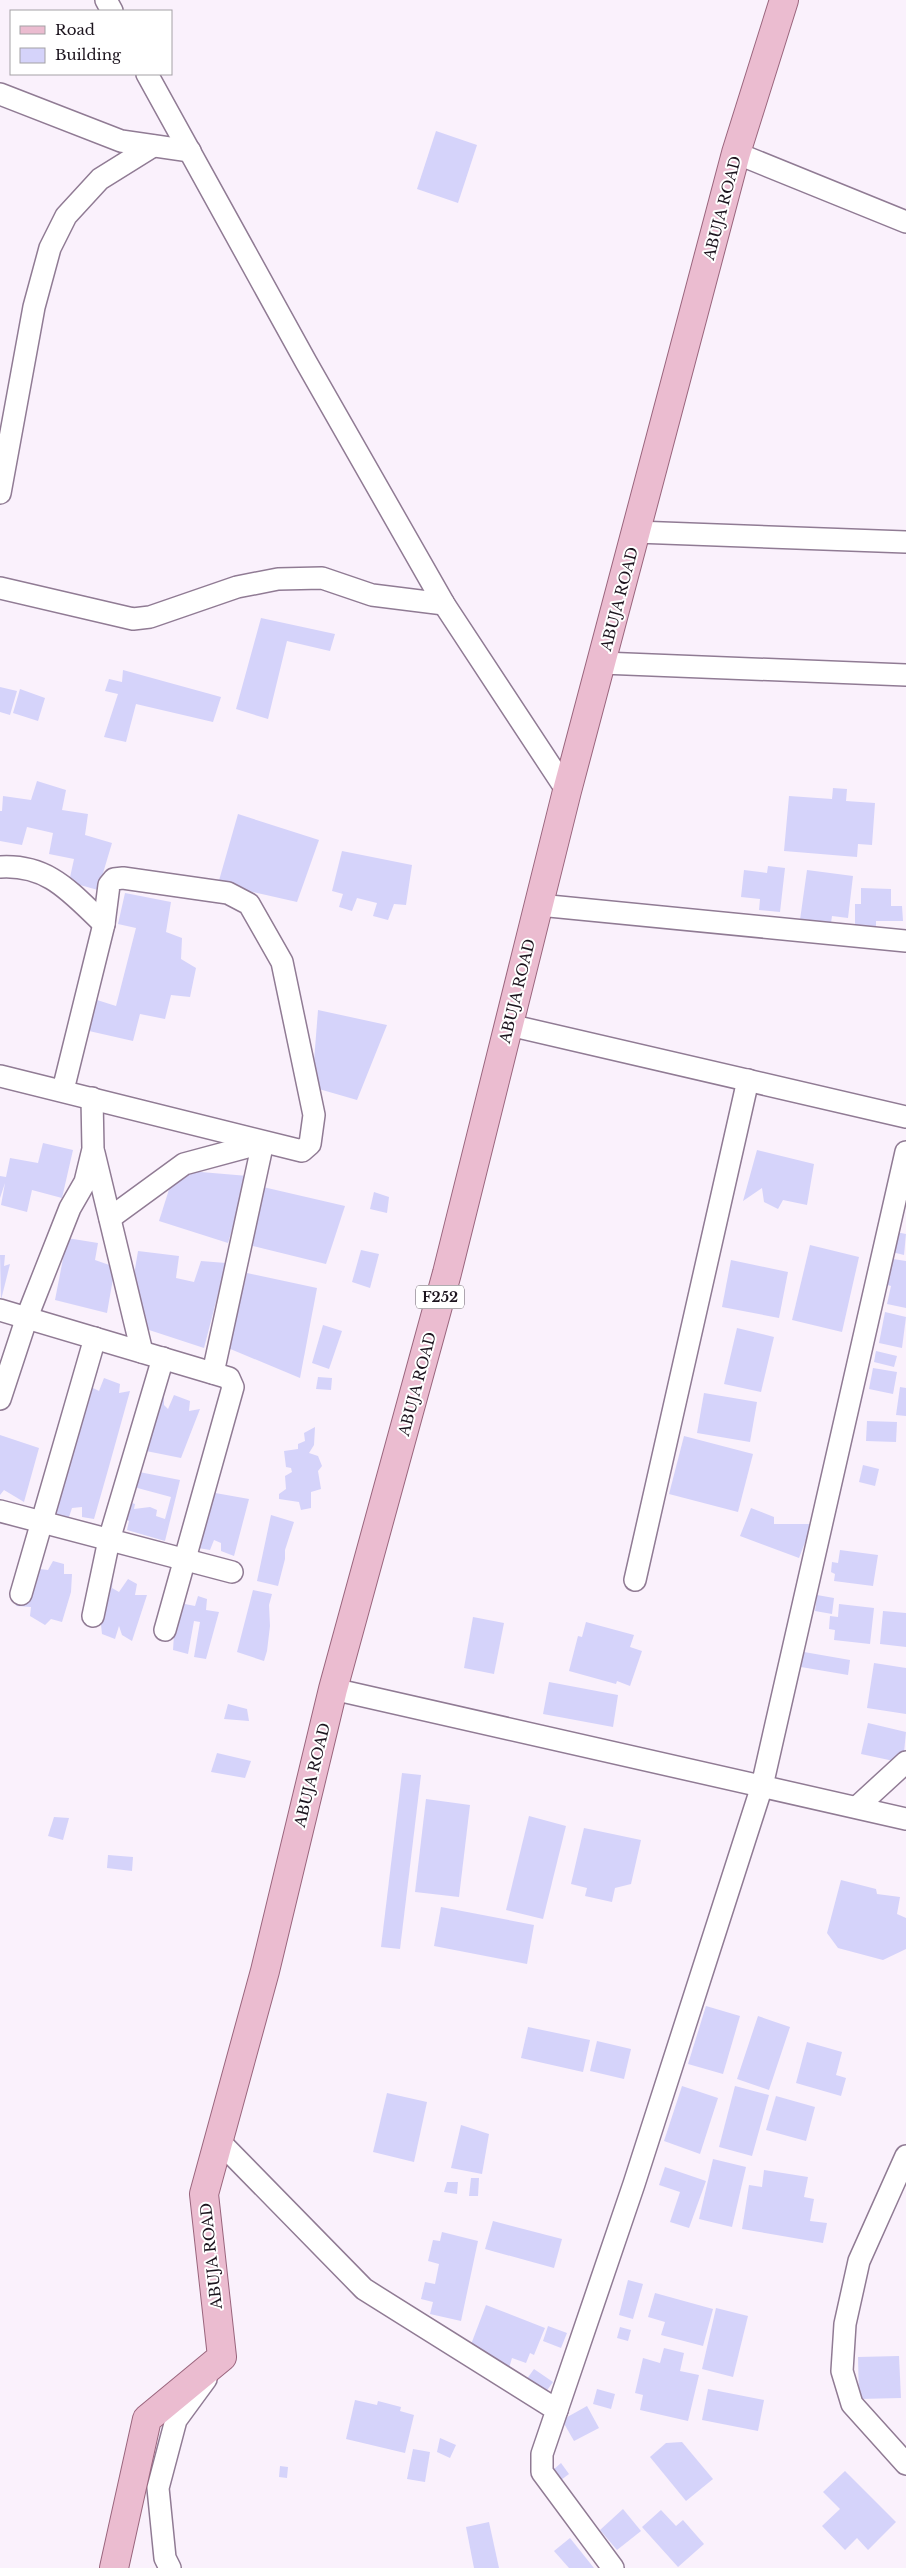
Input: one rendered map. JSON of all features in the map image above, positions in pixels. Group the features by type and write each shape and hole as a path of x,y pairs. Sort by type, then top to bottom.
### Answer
{"main road":[{"name":"ABUJA ROAD","path":"222,2357 204,2194 265,1971 333,1689 447,1273 567,791 736,152 784,0"},
{"path":"114,2568 147,2419 222,2357"}],"street":[{"path":"148,75 444,604 567,791"},
{"path":"0,94 120,142 190,151"},
{"path":"0,493 34,308 50,248 66,216 100,179 153,146"},
{"path":"736,152 906,222"},
{"path":"636,532 906,542"},
{"path":"0,588 133,619 150,617 237,587 278,579 322,578 372,595 444,604"},
{"path":"602,663 906,675"},
{"path":"0,867 20,866 43,873 68,889 104,924"},
{"path":"0,1076 63,1090 302,1151 310,1144 314,1114 282,962 249,904 228,893 123,878 114,879 110,885 104,924 63,1090"},
{"path":"539,905 906,941"},
{"path":"509,1025 906,1117"},
{"path":"635,1580 748,1080"},
{"path":"92,1098 93,1149 142,1352"},
{"path":"110,1218 184,1164 263,1142"},
{"path":"213,1373 263,1142"},
{"path":"0,1399 27,1317 70,1208 85,1182 93,1149"},
{"path":"613,2568 542,2472 542,2454 637,2174 762,1786 906,1152"},
{"path":"0,1310 229,1378 233,1387 165,1630"},
{"path":"21,1594 95,1338"},
{"path":"93,1616 109,1540 163,1358"},
{"path":"0,1511 232,1572"},
{"path":"333,1689 906,1819"},
{"path":"857,1807 906,1762"},
{"path":"219,2141 364,2289 557,2410"},
{"path":"906,2156 859,2261 845,2324 842,2372 852,2404 906,2464"},
{"path":"170,2568 165,2558 158,2488 176,2420 222,2357"}],"building":[{"path":"436,131 477,145 458,203 417,189"},
{"path":"261,618 335,634 330,651 287,641 268,719 236,709"},
{"path":"123,670 221,697 213,722 136,704 126,742 104,737 118,694 105,691 109,679 122,682"},
{"path":"0,687 17,691 10,715 0,712"},
{"path":"20,689 45,698 38,721 13,713"},
{"path":"37,781 66,790 62,810 88,814 85,835 112,843 98,890 69,882 74,859 49,854 53,833 27,827 22,845 0,841 0,811 2,811 3,796 31,800"},
{"path":"833,788 847,789 846,801 875,803 872,845 858,844 857,857 784,851 789,796 832,799"},
{"path":"238,814 319,840 297,902 218,884"},
{"path":"342,851 412,865 406,905 394,904 388,920 373,916 377,903 357,898 352,911 339,907 343,894 332,891"},
{"path":"768,866 785,868 780,912 759,910 760,899 741,897 744,870 767,873"},
{"path":"807,870 853,876 848,918 832,916 831,923 818,921 817,929 799,927"},
{"path":"861,888 891,889 891,906 902,906 903,921 876,921 876,932 855,932 855,904 861,904"},
{"path":"125,893 171,902 166,932 182,938 181,959 196,968 190,997 171,995 165,1019 140,1014 133,1041 89,1031 97,1000 116,1006 136,928 118,924"},
{"path":"318,1010 387,1025 357,1100 312,1087"},
{"path":"43,1143 73,1150 62,1198 32,1190 27,1212 1,1205 5,1183 0,1198 0,1176 6,1177 10,1158 38,1163"},
{"path":"757,1150 814,1164 807,1205 783,1200 778,1209 764,1202 762,1188 743,1201"},
{"path":"189,1171 248,1176 228,1243 159,1221 172,1180"},
{"path":"263,1187 345,1206 326,1264 249,1245"},
{"path":"374,1192 389,1197 387,1213 370,1209"},
{"path":"896,1232 906,1234 904,1255 892,1252"},
{"path":"67,1238 98,1243 95,1260 115,1267 107,1313 55,1300"},
{"path":"810,1245 859,1257 842,1332 792,1320"},
{"path":"361,1250 379,1254 370,1288 352,1282"},
{"path":"138,1251 179,1256 176,1278 194,1282 201,1261 226,1263 204,1348 143,1328 132,1287"},
{"path":"0,1255 5,1255 4,1266 10,1264 1,1300"},
{"path":"893,1259 906,1261 906,1308 887,1304 891,1286 884,1284 887,1266 891,1267"},
{"path":"731,1260 788,1272 779,1318 722,1307"},
{"path":"247,1273 317,1288 300,1378 228,1348"},
{"path":"885,1312 906,1317 902,1348 879,1343"},
{"path":"323,1325 342,1331 329,1369 312,1363"},
{"path":"737,1328 774,1337 761,1392 724,1384"},
{"path":"876,1351 897,1356 894,1367 874,1362"},
{"path":"873,1368 897,1372 893,1394 869,1389"},
{"path":"98,1371 91,1387 99,1391 104,1378 120,1384 119,1393 130,1391 94,1519 82,1517 82,1507 72,1508 69,1517 56,1515 58,1506 48,1497 79,1372"},
{"path":"318,1377 332,1378 331,1390 316,1389"},
{"path":"900,1387 906,1388 906,1416 896,1415"},
{"path":"164,1391 164,1405 168,1409 174,1395 190,1401 189,1411 200,1409 181,1458 136,1449"},
{"path":"704,1393 757,1402 750,1442 697,1433"},
{"path":"867,1421 897,1422 896,1442 866,1441"},
{"path":"315,1427 314,1445 309,1453 318,1456 322,1466 318,1471 321,1489 311,1492 311,1508 301,1510 299,1502 279,1499 279,1494 286,1489 285,1476 292,1472 291,1468 286,1467 284,1451 298,1449 298,1444 305,1441 304,1433"},
{"path":"0,1435 39,1448 24,1502 4,1490 0,1495"},
{"path":"684,1436 753,1454 738,1512 669,1494"},
{"path":"863,1465 879,1469 875,1486 859,1482"},
{"path":"134,1471 180,1480 165,1541 127,1530 129,1521 117,1515 121,1500 135,1504 134,1509 150,1507 157,1510 156,1516 165,1519 171,1497 130,1486"},
{"path":"204,1491 249,1499 234,1556 221,1551 221,1543 214,1540 210,1550 198,1548"},
{"path":"751,1508 774,1517 774,1524 812,1524 799,1558 740,1536"},
{"path":"271,1515 294,1522 285,1550 285,1559 278,1586 257,1581"},
{"path":"840,1550 878,1555 873,1586 834,1581 835,1574 831,1572 832,1562 838,1563"},
{"path":"28,1556 42,1556 40,1569 48,1570 53,1561 64,1564 64,1574 72,1574 71,1592 62,1622 51,1619 45,1625 30,1616 31,1607 16,1606"},
{"path":"102,1575 113,1577 112,1588 119,1592 128,1579 137,1584 135,1595 147,1595 132,1641 122,1635 119,1626 115,1639 102,1634 101,1625 93,1616"},
{"path":"253,1590 272,1594 269,1605 270,1626 264,1661 237,1652"},
{"path":"186,1593 185,1604 195,1606 198,1596 207,1599 206,1610 219,1612 206,1659 194,1657 200,1622 194,1621 188,1654 173,1650 175,1619"},
{"path":"817,1595 834,1598 832,1614 815,1611"},
{"path":"839,1604 874,1608 870,1644 834,1640 835,1630 829,1629 830,1616 838,1617"},
{"path":"883,1611 906,1613 906,1647 880,1644"},
{"path":"473,1617 504,1623 494,1674 464,1668"},
{"path":"586,1622 634,1635 630,1647 642,1651 630,1686 617,1681 616,1684 569,1671 578,1636 582,1637"},
{"path":"804,1652 850,1660 848,1675 801,1667"},
{"path":"874,1663 906,1668 906,1714 867,1708"},
{"path":"549,1682 618,1695 613,1727 543,1714"},
{"path":"228,1704 247,1709 249,1721 224,1719"},
{"path":"868,1723 906,1732 903,1763 861,1754"},
{"path":"217,1753 251,1761 245,1778 211,1772"},
{"path":"402,1773 421,1775 400,1949 381,1947"},
{"path":"426,1799 470,1805 459,1897 415,1892"},
{"path":"529,1816 566,1826 543,1919 506,1910"},
{"path":"54,1817 69,1818 63,1840 48,1836"},
{"path":"584,1828 641,1840 631,1884 615,1888 612,1902 585,1896 587,1888 571,1884"},
{"path":"108,1855 133,1857 132,1871 107,1868"},
{"path":"841,1880 876,1889 877,1894 900,1897 897,1914 906,1918 906,1949 883,1960 838,1948 827,1933"},
{"path":"441,1907 534,1925 527,1964 434,1946"},
{"path":"706,2006 740,2016 723,2074 688,2064"},
{"path":"758,2016 790,2027 769,2090 737,2079"},
{"path":"528,2027 590,2040 583,2072 521,2058"},
{"path":"597,2041 631,2049 624,2079 590,2071"},
{"path":"807,2042 842,2052 836,2075 846,2078 841,2096 796,2083"},
{"path":"682,2086 718,2098 700,2154 664,2141"},
{"path":"735,2086 769,2095 752,2156 719,2147"},
{"path":"387,2093 427,2102 414,2162 373,2152"},
{"path":"776,2096 815,2107 806,2141 766,2130"},
{"path":"461,2125 489,2134 482,2174 451,2168"},
{"path":"713,2159 746,2167 732,2227 699,2219"},
{"path":"665,2167 706,2181 689,2228 670,2222 680,2192 659,2185"},
{"path":"764,2170 808,2177 804,2197 814,2199 810,2221 827,2223 823,2243 742,2229 749,2185 762,2187"},
{"path":"471,2178 479,2178 478,2196 469,2196"},
{"path":"447,2182 458,2182 457,2194 444,2192"},
{"path":"493,2221 562,2239 554,2268 485,2249"},
{"path":"442,2232 478,2241 461,2321 430,2314 433,2302 421,2299 425,2282 435,2284 439,2264 428,2261 433,2240 440,2241"},
{"path":"628,2280 643,2284 633,2319 619,2315"},
{"path":"655,2293 713,2309 703,2346 661,2335 665,2322 648,2317"},
{"path":"486,2305 545,2328 534,2355 530,2353 526,2363 512,2358 509,2368 470,2347"},
{"path":"716,2308 748,2316 733,2377 702,2369"},
{"path":"548,2326 567,2333 561,2348 543,2341"},
{"path":"620,2327 631,2330 628,2341 617,2338"},
{"path":"664,2348 684,2353 680,2371 699,2375 688,2421 640,2410 643,2395 635,2393 643,2358 660,2363"},
{"path":"899,2356 901,2398 859,2399 858,2357"},
{"path":"534,2369 553,2382 543,2396 524,2383"},
{"path":"597,2389 615,2394 611,2409 593,2404"},
{"path":"708,2389 764,2400 758,2431 702,2420"},
{"path":"355,2400 377,2405 378,2401 401,2407 400,2411 414,2415 405,2453 346,2439"},
{"path":"587,2406 599,2428 574,2441 562,2420"},
{"path":"440,2438 456,2445 450,2458 437,2452"},
{"path":"682,2442 713,2479 686,2501 650,2457 666,2443"},
{"path":"413,2449 430,2452 425,2482 407,2479"},
{"path":"561,2463 569,2474 561,2480 553,2470"},
{"path":"280,2466 288,2467 287,2478 279,2477"},
{"path":"845,2471 896,2522 868,2550 857,2538 845,2550 822,2526 840,2509 823,2492"},
{"path":"623,2509 641,2531 617,2550 600,2530"},
{"path":"661,2510 676,2526 683,2520 704,2544 678,2567 642,2527"},
{"path":"489,2522 499,2568 474,2568 466,2527"},
{"path":"570,2538 594,2568 569,2568 554,2551"}]}
